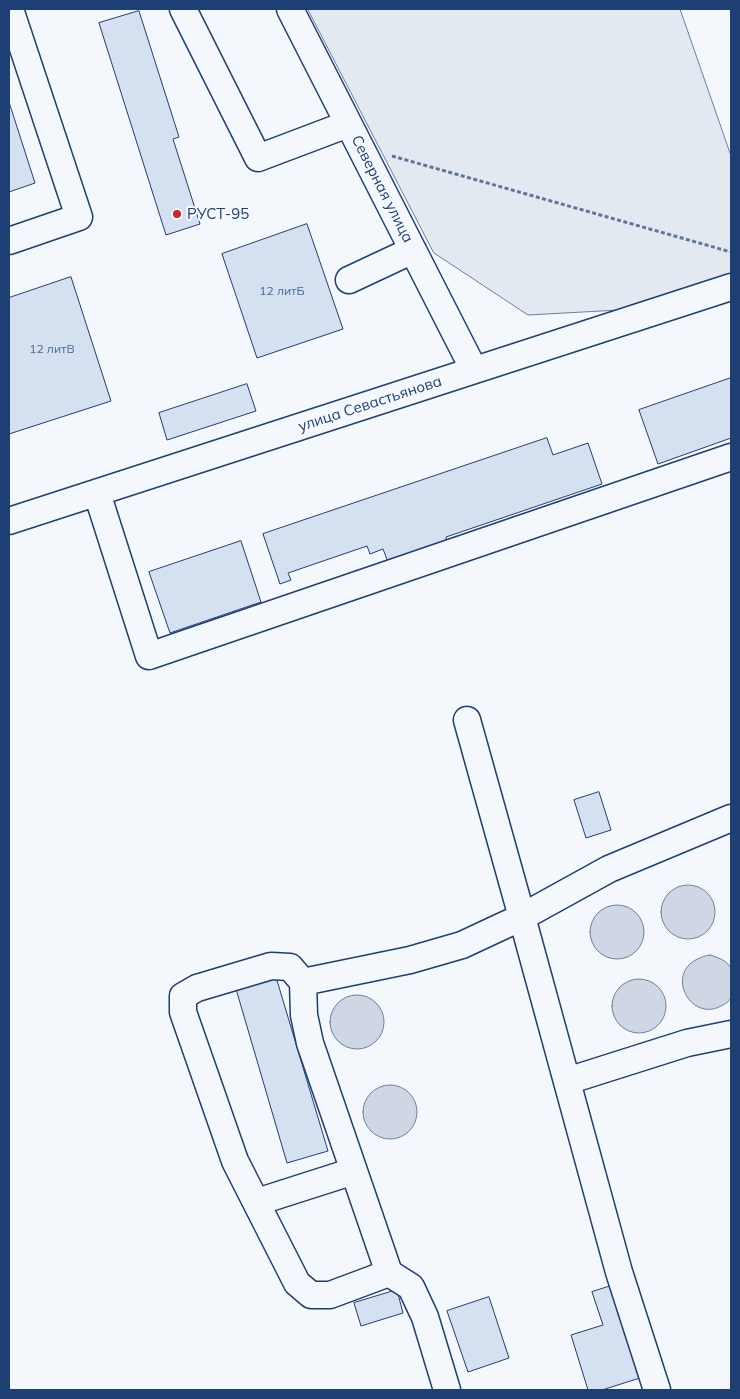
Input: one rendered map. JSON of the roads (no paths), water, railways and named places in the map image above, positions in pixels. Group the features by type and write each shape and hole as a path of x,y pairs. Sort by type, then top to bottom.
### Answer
{"street":[{"path":"9,241 79,217 10,9"},
{"path":"183,9 258,158 348,124"},
{"name":"Северная улица","path":"290,9 474,370"},
{"path":"349,280 413,250"},
{"name":"улица Севастьянова","path":"9,521 731,287"},
{"path":"97,493 150,656 731,457"},
{"path":"467,720 619,1272 657,1390"},
{"path":"303,982 410,960 462,945 522,917 609,869 731,818"},
{"path":"389,1273 330,1295 311,1295 297,1282 232,1152 183,1012 183,996 197,988 271,966 290,967 303,982 304,1015 310,1043 389,1273 411,1287 425,1317 446,1390"},
{"path":"567,1081 687,1043 731,1034"},
{"path":"256,1202 354,1171"}],"place":[{"name":"РУСТ-95","path":"177,214"}]}
